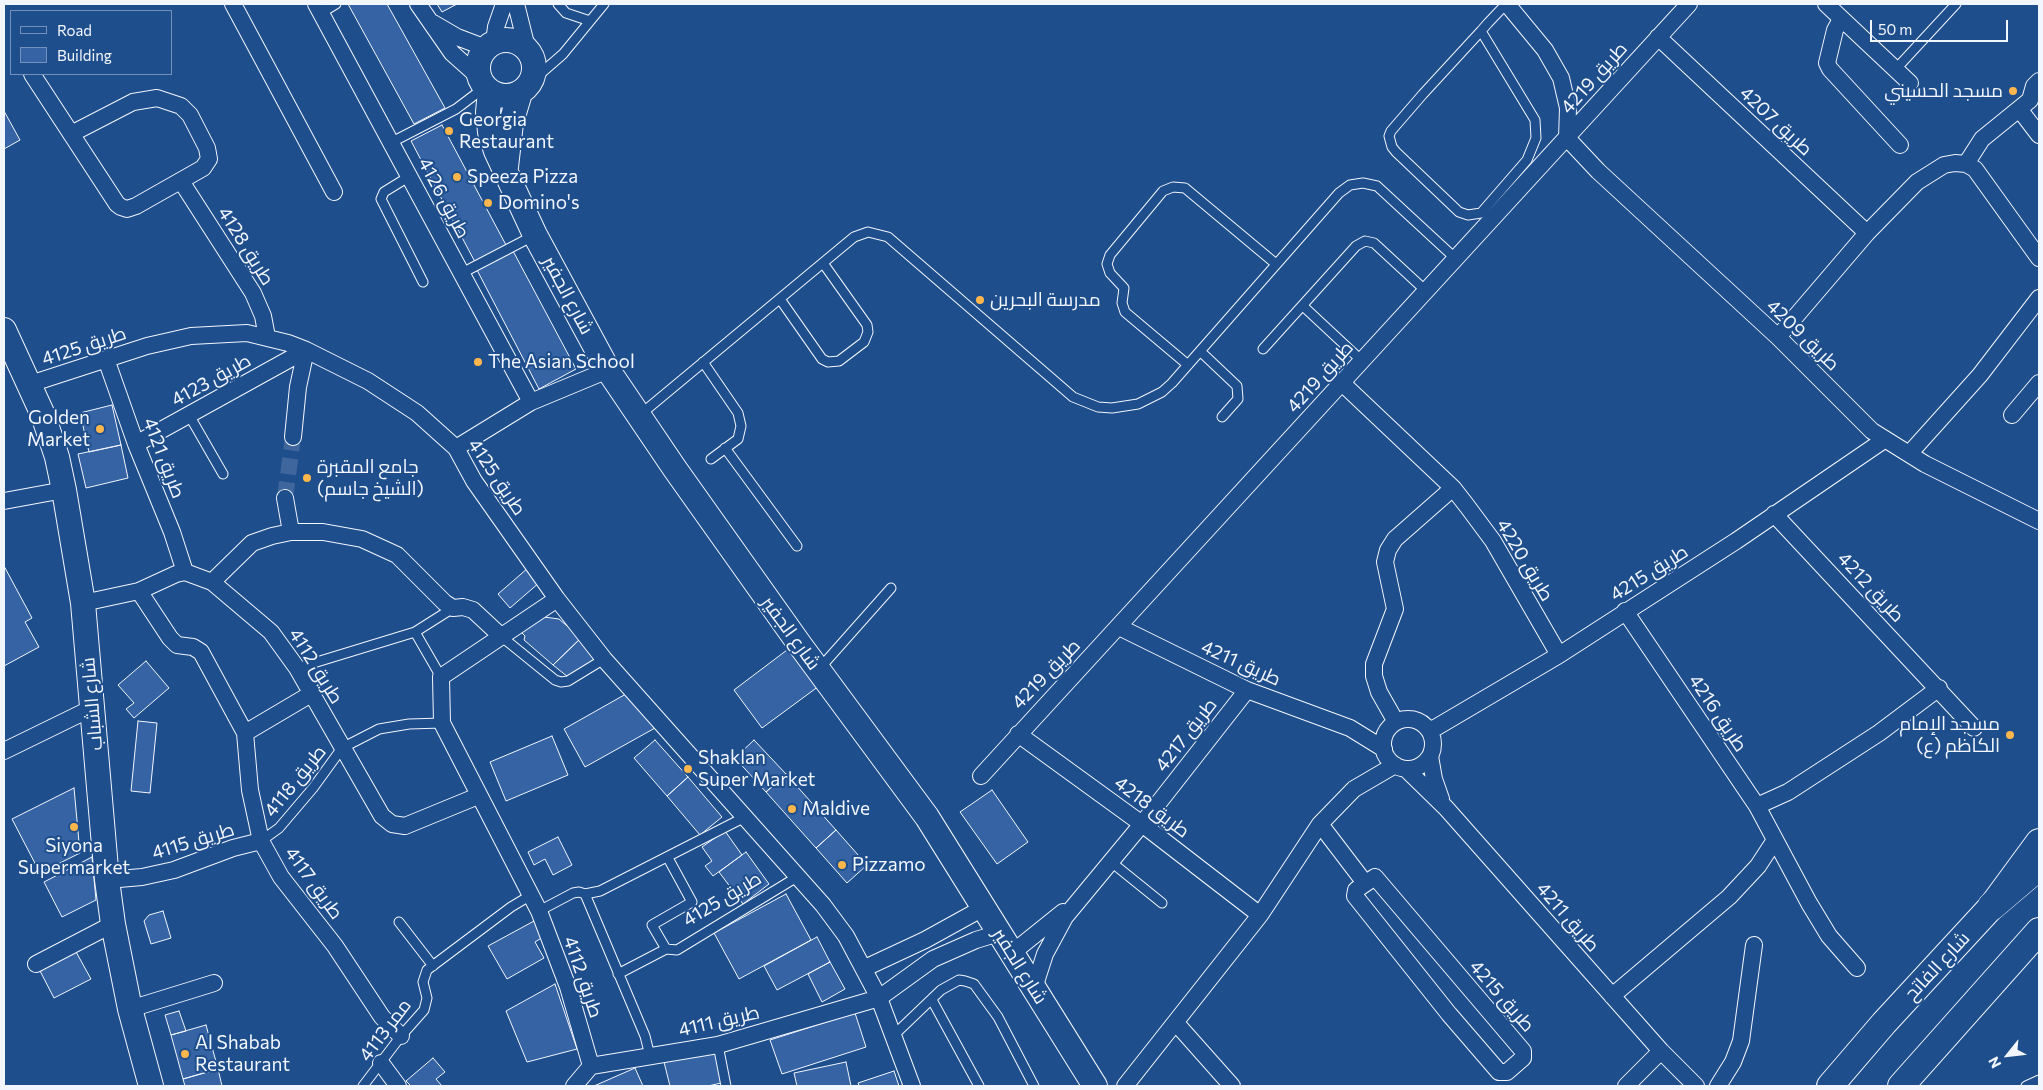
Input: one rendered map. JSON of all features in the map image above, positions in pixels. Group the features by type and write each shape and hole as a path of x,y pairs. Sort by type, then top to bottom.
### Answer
{"highway":[{"path":"1992,906 2039,866"}],"main road":[{"name":"شارع الفاتح","path":"1830,1086 1884,1023 1992,906 2039,842"},
{"path":"1901,1086 2039,931"},
{"path":"2002,974 2039,952"}],"street":[{"path":"418,4 452,53 485,85 505,97 526,87 534,63 527,48 516,4"},
{"path":"485,85 479,58 490,45 504,4"},
{"path":"1506,4 1545,50 1561,78 1568,108 1567,138"},
{"name":"طريق 4219","path":"981,776 1689,4"},
{"path":"1826,4 1910,83"},
{"path":"239,6 334,192"},
{"name":"طريق 4126","path":"318,8 531,402"},
{"path":"1841,19 1835,30 1827,63 1830,70 1900,144"},
{"path":"431,22 457,37 490,45 511,40 527,48"},
{"name":"طريق 4207","path":"1658,37 1867,233"},
{"path":"33,75 71,134 117,204 122,207 132,208 203,168 207,164 209,153 190,115 170,101 157,98 133,102 71,134"},
{"path":"1966,164 1982,139 2030,100 2034,86 2039,81"},
{"name":"شارع الجفير","path":"485,85 490,132 514,193 608,370 818,670 927,817 1095,1086"},
{"name":"شارع الجفير","path":"505,169 511,123 526,87"},
{"path":"2020,110 2039,135"},
{"name":"طريق 4209","path":"1567,138 1598,170 1778,337 1872,431 1909,454 2039,521"},
{"path":"1778,337 1867,233 1925,175 1944,165 1955,162 1966,164 1975,169 2039,258"},
{"name":"طريق 4128","path":"181,181 250,287 263,316 267,337"},
{"path":"1909,454 1980,375 2039,298"},
{"name":"شارع الشباب","path":"4,330 30,384 57,457 64,490 83,602 107,880 113,924 130,1008 151,1086"},
{"name":"طريق 4125","path":"30,384 106,359 191,336 247,333 267,337 306,350 368,380 417,413 456,448 474,481 557,599 604,659 745,816 834,920 865,968"},
{"path":"293,437 298,387 306,350"},
{"name":"طريق 4123","path":"136,444 306,350"},
{"name":"طريق 4121","path":"106,359 136,444 172,532 185,572"},
{"path":"456,448 531,402 608,370"},
{"name":"طريق 4220","path":"1342,383 1453,488 1493,541 1559,655"},
{"path":"2012,415 2039,383"},
{"name":"طريق 4215","path":"1430,731 1559,655 1884,440"},
{"path":"1394,724 1378,692 1374,676 1374,664 1395,609 1385,562 1388,550 1395,539 1453,488"},
{"path":"4,501 64,490"},
{"path":"285,498 291,532"},
{"name":"طريق 4212","path":"1774,514 1939,688 1974,728"},
{"path":"212,582 252,543 291,532 323,532 362,539 397,555 445,603 453,608 463,607 473,610 502,637"},
{"path":"83,602 139,591 176,574 185,572"},
{"name":"طريق 4112","path":"185,572 212,582 272,632 297,668 382,816 392,824 405,826 478,796"},
{"name":"طريق 4117","path":"139,591 170,638 178,645 193,647 201,652 245,733 250,790 261,842 280,877 335,946 382,1017 401,1036"},
{"path":"441,677 557,599"},
{"name":"طريق 4216","path":"1625,610 1757,806 1829,936 1857,968"},
{"name":"طريق 4211","path":"1119,627 1247,690 1350,728 1384,749"},
{"name":"طريق 4112","path":"441,677 442,723 539,911 568,987 591,1066"},
{"path":"1757,806 1805,781 1879,733 1939,688"},
{"name":"طريق 4217","path":"1034,988 1053,938 1079,897 1142,824 1247,690"},
{"path":"245,733 311,694"},
{"path":"4,751 92,708"},
{"path":"1125,1086 1260,915 1320,824 1354,789 1401,767 1420,766 1430,756 1433,740 1430,731 1425,725 1411,719 1394,724 1384,737 1386,756 1401,767"},
{"name":"طريق 4211","path":"1350,728 1394,724"},
{"name":"طريق 4218","path":"1018,734 1142,824 1260,915"},
{"name":"طريق 4211","path":"1430,756 1436,788 1446,808"},
{"name":"طريق 4211","path":"1401,767 1446,808 1661,1051 1696,1086"},
{"path":"1320,824 1365,883"},
{"path":"1612,996 1729,897 1758,866 1775,840"},
{"name":"طريق 4115","path":"107,880 142,877 174,870 233,848 261,842"},
{"name":"طريق 4215","path":"1372,878 1378,878 1521,1048 1523,1058 1507,1072 1499,1072 1455,1021 1355,896 1356,890 1365,883 1372,878"},
{"name":"طريق 4217","path":"1012,953 1079,897"},
{"path":"912,1086 879,998 865,968 925,940 983,908"},
{"path":"36,964 113,924"},
{"name":"طريق 4111","path":"591,1066 718,1045 879,998 933,959 969,943 999,933"},
{"path":"925,940 933,959"},
{"path":"1718,1086 1733,1062 1741,1041 1754,945"},
{"path":"130,1008 214,982"},
{"path":"1176,1023 1232,1086"},
{"path":"1626,1086 1661,1051"},
{"path":"381,1062 398,1086"},
{"path":"574,1086 591,1066"}],"lane":[{"name":"طريق 4126","path":"318,8 336,4"},
{"path":"558,4 566,13 590,21"},
{"path":"526,87 563,54 604,4"},
{"path":"1481,31 1535,120 1536,138 1531,154 1481,213 1468,215 1459,212 1396,152 1389,136 1391,131 1481,31 1506,4"},
{"path":"1895,70 1956,4"},
{"path":"392,142 456,109 485,85"},
{"path":"410,176 387,190 381,200 423,282"},
{"path":"639,416 823,263 861,234 876,232 888,237 1073,397 1098,407 1125,407 1151,399 1172,383 1276,264 1339,194 1350,185 1363,183 1377,186 1456,259"},
{"path":"1188,365 1125,312 1122,303 1124,288 1110,273 1107,264 1110,255 1163,191 1173,187 1185,188 1276,264"},
{"path":"462,273 536,235"},
{"path":"1263,349 1360,243 1365,241 1374,243 1426,291"},
{"path":"780,299 822,359 828,362 839,361 864,342 868,332 867,325 823,263"},
{"path":"1303,306 1362,361"},
{"path":"1200,352 1237,386 1238,399 1222,417"},
{"path":"703,362 740,419 741,426 738,439 711,459"},
{"path":"189,415 223,474"},
{"path":"725,448 797,546"},
{"path":"818,670 891,588"},
{"path":"297,668 415,632 453,608"},
{"name":"طريق 4112","path":"415,632 441,677"},
{"path":"502,637 555,680 561,682 568,681 604,659"},
{"name":"طريق 4118","path":"261,842 279,828 342,748 379,729 409,724 442,723"},
{"path":"539,911 572,893 579,892 585,894 600,891 668,858 745,816"},
{"name":"طريق 4125","path":"666,949 652,925 692,902 668,858"},
{"path":"1110,861 1162,903"},
{"name":"طريق 4125","path":"618,974 666,949 677,950 797,877"},
{"path":"585,894 645,1036 650,1056"},
{"name":"ممر 4113","path":"363,1086 401,1036 424,1010 426,998 423,982 427,970 511,906 530,895"},
{"path":"399,922 433,966"},
{"path":"893,1036 941,990 959,980 974,984 998,1017 1034,1086"},
{"path":"932,1000 979,1086"},
{"path":"718,1045 726,1086"},
{"path":"2026,1086 2039,1080"}],"building":[{"path":"348,4 387,4 445,108 414,124"},
{"path":"437,4 457,4 442,12"},
{"path":"4,111 20,140 4,149"},
{"path":"442,125 506,245 475,262 411,141"},
{"path":"513,251 576,369 539,389 477,270"},
{"name":"Golden Market","path":"112,405 121,445 89,452 80,413"},
{"path":"121,445 128,478 86,488 78,454"},
{"path":"4,566 32,618 25,622 39,647 4,666"},
{"path":"528,568 540,582 510,608 498,594"},
{"path":"544,617 559,619 581,638 553,665 524,640 525,636 520,631"},
{"path":"581,638 596,660 568,677 553,665"},
{"path":"791,647 819,686 762,728 734,690"},
{"path":"146,661 169,688 134,718 126,709 134,703 118,685"},
{"path":"626,694 655,728 585,767 564,729"},
{"path":"138,721 157,723 150,793 131,791"},
{"path":"552,736 568,775 506,801 490,762"},
{"path":"655,740 688,777 667,796 634,758"},
{"path":"754,740 786,774 766,792 735,758"},
{"path":"786,774 836,830 816,848 766,792"},
{"path":"688,777 722,817 700,835 667,796"},
{"path":"74,788 80,853 40,873 12,819"},
{"path":"992,790 1028,842 997,864 960,812"},
{"path":"836,830 867,865 847,883 816,848"},
{"path":"725,831 742,855 713,876 705,866 712,861 702,847"},
{"path":"558,837 572,865 553,875 545,859 534,865 528,852"},
{"path":"746,852 769,884 743,904 719,872"},
{"path":"92,857 96,900 62,917 44,882"},
{"path":"786,894 811,940 739,979 714,933"},
{"path":"163,911 171,938 151,944 144,921 149,915"},
{"path":"534,921 543,937 535,942 544,958 507,979 488,946"},
{"path":"817,937 830,962 777,990 764,966"},
{"path":"75,950 91,979 54,998 39,969"},
{"path":"830,962 845,989 822,1002 808,974"},
{"path":"555,984 577,1049 527,1062 506,1011"},
{"path":"179,1011 186,1031 171,1035 165,1015"},
{"path":"855,1013 866,1047 782,1074 770,1040"},
{"path":"206,1025 218,1069 183,1079 171,1035"},
{"path":"716,1049 721,1083 708,1086 670,1086 664,1062"},
{"path":"433,1058 445,1072 436,1079 442,1086 411,1086 406,1081"},
{"path":"846,1062 851,1086 797,1086 794,1073"},
{"path":"635,1068 643,1086 594,1086"},
{"path":"218,1069 222,1086 185,1086 183,1079"},
{"path":"894,1071 899,1086 859,1086 858,1083"}],"tunnel":[{"path":"285,498 293,437"}],"place":[{"name":"مسجد الحسيني","path":"2013,91"},
{"name":"Georgia Restaurant","path":"449,131"},
{"name":"Speeza Pizza","path":"457,177"},
{"name":"Domino's","path":"488,203"},
{"name":"مدرسة البحرين","path":"980,300"},
{"name":"The Asian School","path":"478,362"},
{"name":"Golden Market","path":"100,429"},
{"name":"جامع المقبرة (الشيخ جاسم)","path":"307,478"},
{"name":"مسجد الإمام الكاظم (ع)","path":"2010,735"},
{"name":"Shaklan Super Market","path":"688,769"},
{"name":"Maldive","path":"792,809"},
{"name":"Siyona Supermarket","path":"74,827"},
{"name":"Pizzamo","path":"842,865"},
{"name":"Al Shabab Restaurant","path":"185,1054"}]}
